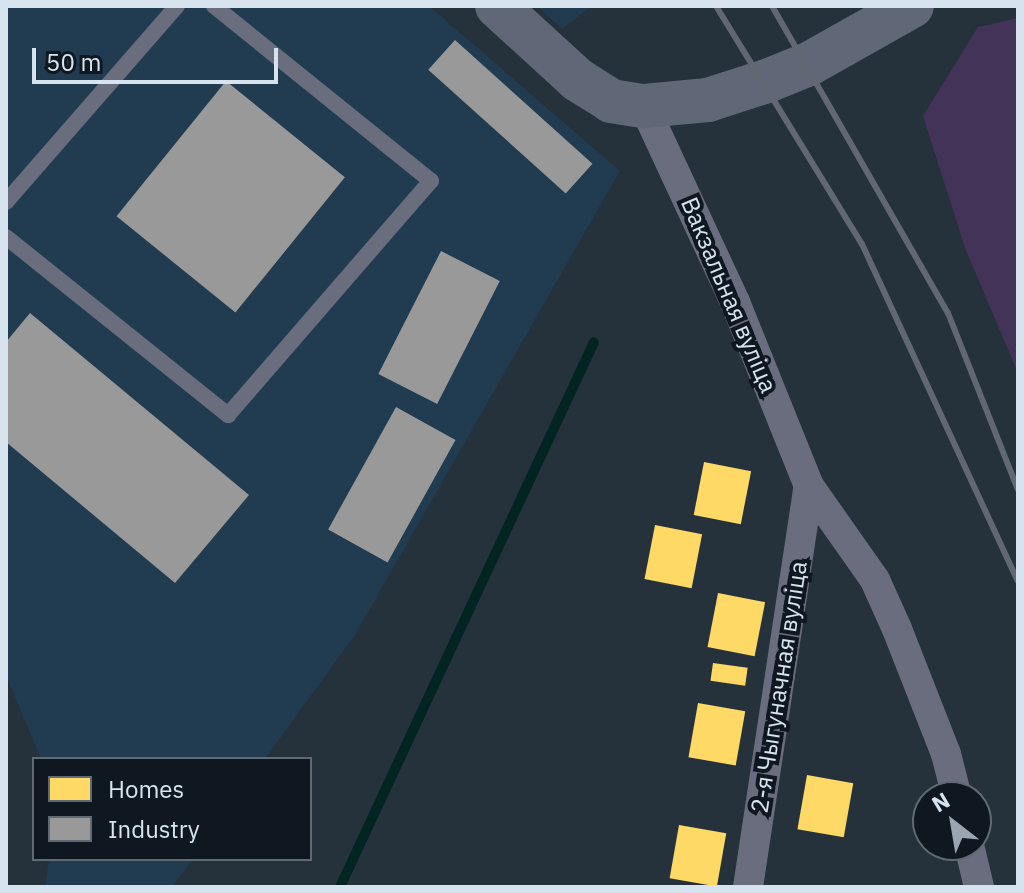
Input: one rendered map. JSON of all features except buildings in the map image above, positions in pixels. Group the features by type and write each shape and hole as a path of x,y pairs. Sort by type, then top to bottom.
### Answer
{"main road":[{"path":"497,6 578,80 611,101 644,106 708,100 767,81 912,6"}],"street":[{"name":"Вакзальная вуліца","path":"644,106 735,302 809,486 875,580 946,754 953,781"},
{"name":"2-я Чыгуначная вуліца","path":"748,887 809,486"},
{"path":"973,861 979,887"}],"lane":[{"path":"6,202 177,6"},
{"path":"6,237 228,415 431,181 214,6"}],"shaded area":[{"path":"6,6 429,6 620,171 355,635 266,757 40,757 6,676"},
{"path":"537,6 592,6 562,29"},
{"path":"1018,18 1018,373 965,248 923,116 978,27"},
{"path":"49,861 192,861 172,887 45,887"}],"waterway":[{"path":"340,887 594,342"}],"railway":[{"path":"716,6 862,244 1018,581"},
{"path":"772,6 948,313 1018,490"}]}
